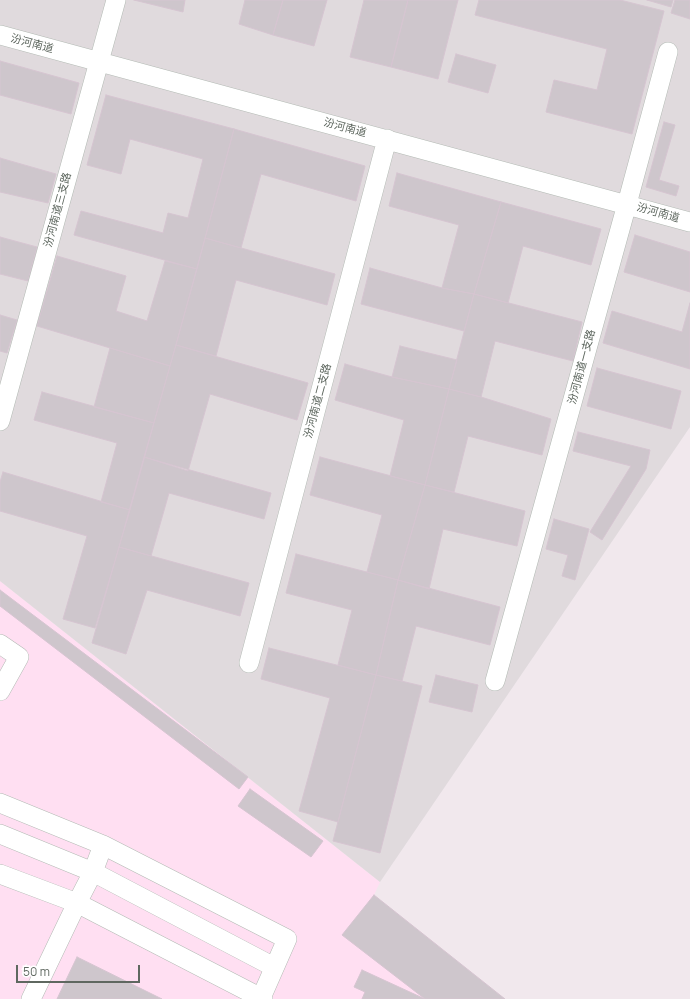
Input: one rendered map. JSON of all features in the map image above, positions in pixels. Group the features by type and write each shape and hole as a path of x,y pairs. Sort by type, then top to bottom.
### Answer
{"street":[{"name":"汾河南道三支路","path":"0,421 116,0"},
{"name":"汾河南道","path":"0,35 690,222"},
{"name":"汾河南道一支路","path":"495,682 668,52"},
{"name":"汾河南道二支路","path":"249,663 386,139"},
{"path":"0,644 19,657 0,691"},
{"path":"0,803 103,845 287,939 262,999 77,903 0,874"},
{"path":"0,834 93,872 274,968"},
{"path":"31,999 93,872 103,845"}],"shaded area":[{"path":"0,0 690,0 690,427 380,882 0,581"},
{"path":"0,581 380,882 374,895 505,999 0,999"}],"building":[{"path":"134,0 185,0 183,12"},
{"path":"245,0 283,0 273,35 239,24"},
{"path":"283,0 327,0 314,46 273,35"},
{"path":"364,0 408,0 391,67 350,57"},
{"path":"408,0 458,0 438,79 391,67"},
{"path":"479,0 620,0 664,11 632,134 546,112 554,80 597,90 607,49 475,15"},
{"path":"647,0 673,0 671,7"},
{"path":"675,0 690,0 690,19 671,13"},
{"path":"456,54 496,65 488,93 448,82"},
{"path":"0,61 79,83 71,114 0,95"},
{"path":"106,95 234,129 197,269 74,235 81,211 163,233 168,213 188,218 203,159 130,139 121,174 87,165"},
{"path":"664,122 675,125 659,180 679,186 676,196 646,187"},
{"path":"234,129 365,166 356,201 261,174 241,248 205,238"},
{"path":"0,158 56,174 48,203 0,192"},
{"path":"397,173 501,202 474,294 442,288 459,225 389,206"},
{"path":"501,202 601,229 591,265 523,246 508,303 474,294"},
{"path":"635,235 690,252 690,292 624,272"},
{"path":"0,237 37,247 28,281 0,274"},
{"path":"205,238 335,274 327,305 236,280 216,356 176,345"},
{"path":"57,256 126,276 116,311 147,321 165,261 197,269 170,366 37,326"},
{"path":"370,268 442,288 474,294 464,331 361,304"},
{"path":"474,294 582,322 573,361 495,341 481,397 449,389"},
{"path":"690,303 690,369 603,343 612,311 682,332"},
{"path":"0,315 17,320 7,353 0,351"},
{"path":"176,345 308,383 297,420 210,394 188,471 144,457"},
{"path":"400,346 457,360 449,389 392,377"},
{"path":"110,348 170,366 154,423 94,407"},
{"path":"345,364 392,377 449,389 425,485 390,476 404,420 335,400"},
{"path":"597,368 681,391 671,429 587,406"},
{"path":"449,389 481,397 551,419 542,455 468,436 454,492 425,485"},
{"path":"42,392 154,423 130,510 101,502 117,443 34,420"},
{"path":"578,432 650,450 646,469 602,540 590,532 631,466 573,451"},
{"path":"144,457 271,493 264,519 169,493 151,556 119,547"},
{"path":"320,457 425,485 398,580 367,572 382,515 310,495"},
{"path":"3,472 130,510 95,628 63,619 87,536 0,511 0,482"},
{"path":"425,485 525,511 517,546 443,529 429,589 398,580"},
{"path":"554,519 589,529 575,580 562,576 568,555 546,549"},
{"path":"119,547 249,583 240,616 147,590 126,654 92,643"},
{"path":"296,554 398,580 376,675 338,665 352,610 286,593"},
{"path":"398,580 500,607 490,645 416,626 402,681 376,675"},
{"path":"0,590 248,777 239,789 0,606"},
{"path":"269,648 376,675 338,822 299,811 330,698 261,679"},
{"path":"376,675 422,686 380,853 333,841"},
{"path":"436,675 478,685 472,712 429,702"},
{"path":"250,789 323,841 311,857 238,806"},
{"path":"374,895 505,999 425,999 342,935"},
{"path":"77,957 162,999 57,999"},
{"path":"362,970 425,999 362,999 365,992 354,987"}]}
